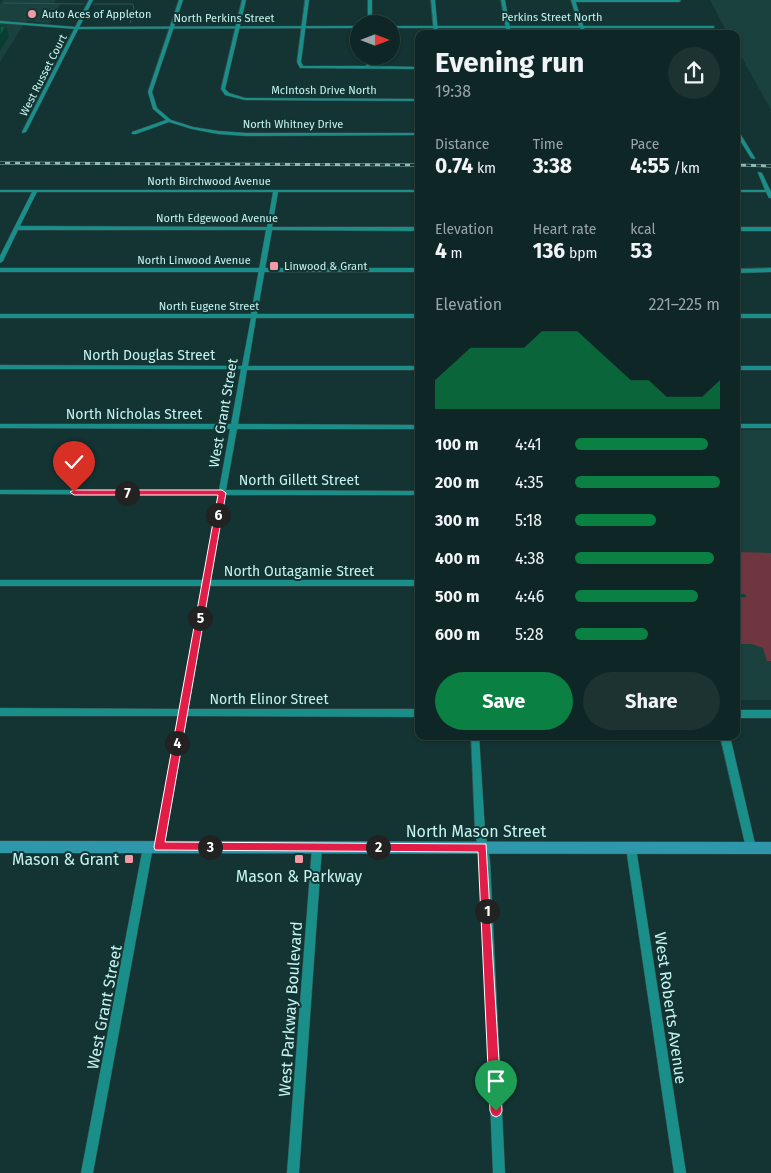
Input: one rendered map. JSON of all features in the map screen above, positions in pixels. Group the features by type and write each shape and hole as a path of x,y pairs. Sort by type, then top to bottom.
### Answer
{"main road":[{"name":"North Mason Street","path":"0,848 771,848"}],"street":[{"name":"West Russet Court","path":"24,132 91,0"},
{"path":"169,120 156,110 150,96 150,89 181,0"},
{"path":"238,28 244,0"},
{"path":"307,0 299,62 301,67 415,68"},
{"path":"370,0 370,15"},
{"path":"433,0 436,28"},
{"path":"503,0 508,30"},
{"path":"583,30 574,1 679,1"},
{"name":"North Perkins Street","path":"0,22 76,28 350,27"},
{"name":"Perkins Street North","path":"400,27 713,27"},
{"name":"McIntosh Drive North","path":"238,28 223,89 230,96 245,99 415,100"},
{"path":"134,133 169,120"},
{"name":"North Whitney Drive","path":"169,120 192,128 225,133 415,134"},
{"path":"740,139 753,158"},
{"path":"760,173 771,197"},
{"path":"0,261 35,190"},
{"name":"West Grant Street","path":"87,1173 183,712 276,190"},
{"name":"North Birchwood Avenue","path":"0,191 415,191"},
{"path":"740,191 768,191"},
{"name":"North Edgewood Avenue","path":"16,228 415,229"},
{"path":"740,229 771,229"},
{"name":"North Linwood Avenue","path":"0,270 415,270"},
{"path":"740,270 771,270"},
{"name":"North Eugene Street","path":"0,316 415,316"},
{"path":"740,316 771,316"},
{"name":"North Douglas Street","path":"0,368 415,368"},
{"path":"740,368 771,368"},
{"name":"North Nicholas Street","path":"0,426 415,427"},
{"path":"740,426 771,426"},
{"name":"North Gillett Street","path":"0,492 415,493"},
{"name":"North Outagamie Street","path":"0,583 415,583"},
{"name":"North Elinor Street","path":"0,712 415,713"},
{"path":"740,714 771,714"},
{"path":"475,740 483,848 499,1173"},
{"path":"726,740 751,848"},
{"name":"West Parkway Boulevard","path":"294,1173 317,847"},
{"name":"West Roberts Avenue","path":"631,848 680,1173"}],"shaded area":[{"path":"3,0 56,0 54,4 60,4 49,24 28,21 24,24 0,62 0,4"},
{"path":"710,0 771,0 771,110 740,54 740,30 726,30"},
{"path":"740,430 771,430 771,700 740,700"},
{"path":"740,552 771,553 771,661 767,661 763,648 752,644 740,644 740,598 747,597 745,594 740,594"}],"building":[{"path":"0,26 6,26 0,36"}],"waterway":[{"path":"4,3 84,4"},
{"path":"94,4 133,4 134,12 130,23"}],"railway":[{"path":"0,163 415,165"},
{"path":"740,165 771,166"}],"place":[{"name":"Auto Aces of Appleton","path":"32,14"},
{"name":"Linwood & Grant","path":"274,266"},
{"name":"Mason & Grant","path":"129,859"},
{"name":"Mason & Parkway","path":"299,859"}],"route":[{"path":"74,492 222,493 159,847 483,848 496,1111"}]}
